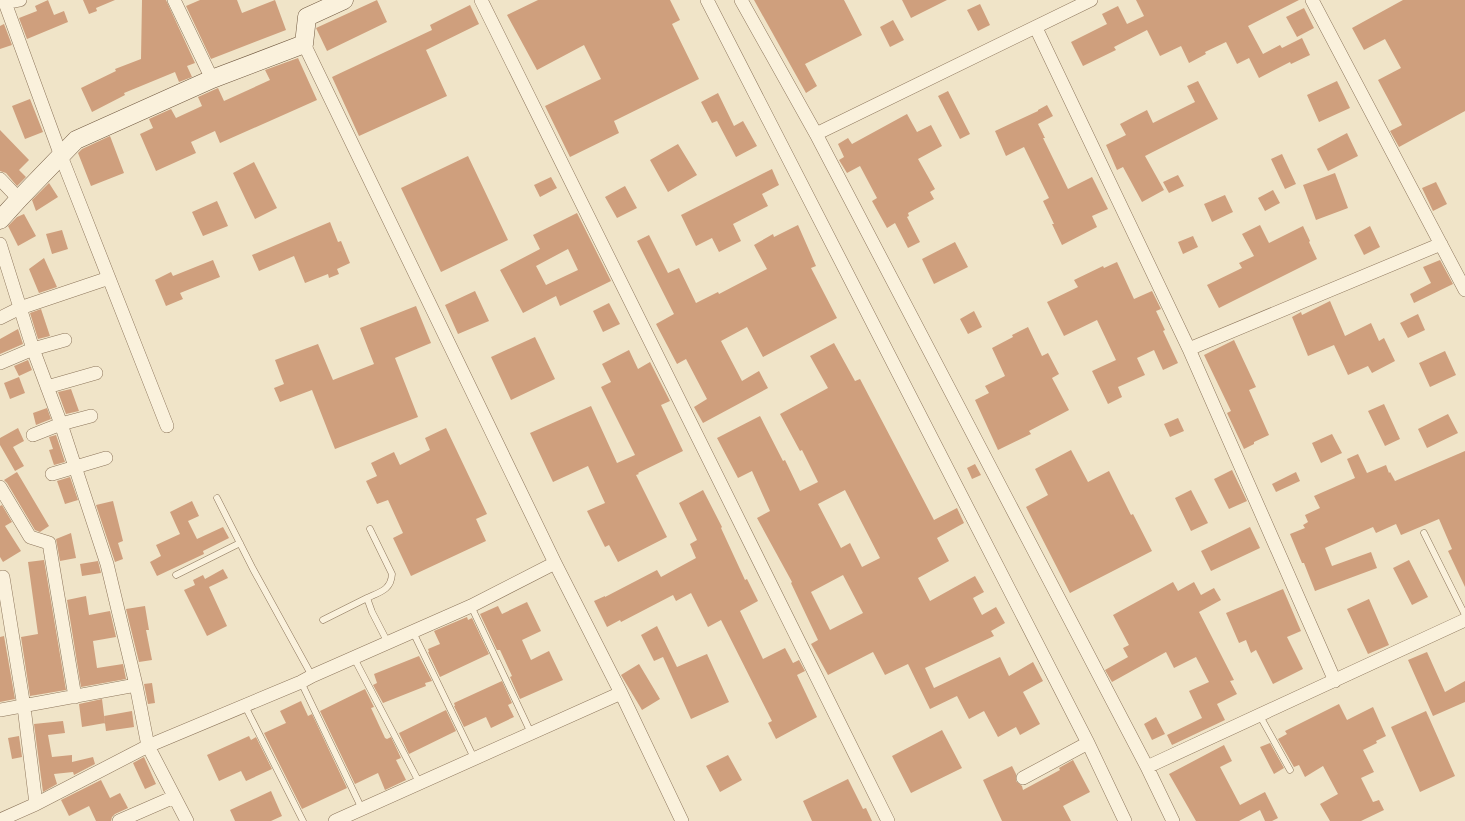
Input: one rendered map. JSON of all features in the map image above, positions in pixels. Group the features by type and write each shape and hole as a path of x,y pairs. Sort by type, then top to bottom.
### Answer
{"street":[{"path":"20,0 4,2 61,156 167,426"},
{"path":"174,0 212,79"},
{"path":"344,0 307,17 304,44 555,563 621,693 682,821"},
{"path":"481,0 888,821"},
{"path":"707,0 1088,743 1125,821"},
{"path":"741,0 816,134 1147,767 1173,821"},
{"path":"816,134 1092,0"},
{"path":"1312,0 1465,290"},
{"path":"1036,28 1189,349 1335,681"},
{"path":"0,220 19,198 76,140 212,79 304,44"},
{"path":"0,179 19,198"},
{"path":"0,244 33,349 61,424 107,564 136,685 148,746 187,821"},
{"path":"1189,349 1442,244"},
{"path":"0,318 20,308 109,278"},
{"path":"0,363 33,349 66,340"},
{"path":"47,387 96,373"},
{"path":"33,435 61,424 91,416"},
{"path":"52,474 106,458"},
{"path":"0,487 30,537 48,543 75,697"},
{"path":"0,820 36,804 148,746 245,706 471,606 555,563"},
{"path":"3,577 4,607 24,707 36,804"},
{"path":"1147,767 1465,620"},
{"path":"0,710 24,707 136,685"},
{"path":"335,821 621,693"},
{"path":"1024,778 1088,743"},
{"path":"119,821 174,797"}],"lane":[{"path":"217,498 307,679 362,808"},
{"path":"323,620 386,589 391,582 392,574 370,529"},
{"path":"1424,532 1465,615"},
{"path":"176,575 240,543"},
{"path":"367,598 372,612 388,643"},
{"path":"471,606 531,733"},
{"path":"413,632 474,758"},
{"path":"354,658 420,784"},
{"path":"245,706 303,821"},
{"path":"1260,716 1290,770"}],"building":[{"path":"48,0 54,15 64,11 68,22 27,39 19,18 37,11 35,6"},
{"path":"83,0 115,0 96,8 97,11 89,14"},
{"path":"142,0 166,0 195,63 187,66 192,77 179,82 175,72 124,93 125,95 92,112 81,88 116,71 115,69 141,59"},
{"path":"200,0 237,0 242,13 275,0 286,30 211,59 186,6"},
{"path":"377,0 387,22 327,51 316,28"},
{"path":"538,0 670,0 680,20 672,24 699,79 614,121 619,133 570,157 545,106 601,79 584,45 537,70 507,15"},
{"path":"754,0 844,0 862,35 805,64 817,86 806,93"},
{"path":"902,0 947,0 911,18"},
{"path":"1136,0 1299,0 1248,26 1263,54 1280,45 1282,48 1302,38 1310,55 1291,64 1290,62 1259,78 1249,58 1237,64 1226,42 1205,52 1206,54 1189,63 1181,46 1160,56 1147,30 1114,47 1116,50 1083,66 1071,42 1107,24 1102,14 1118,6 1127,24 1144,16"},
{"path":"1403,0 1465,0 1465,111 1399,147 1390,131 1402,125 1378,80 1401,68 1385,39 1364,50 1352,28"},
{"path":"980,4 990,25 978,31 967,10"},
{"path":"470,5 479,24 426,50 447,96 359,136 332,77 432,30 430,25"},
{"path":"1304,8 1314,28 1297,37 1286,17"},
{"path":"893,20 904,40 890,47 880,27"},
{"path":"4,24 12,45 0,49 0,26"},
{"path":"298,58 317,100 220,143 215,131 191,142 196,153 156,171 140,134 153,128 149,119 171,109 176,118 202,106 198,97 218,88 224,101 270,80 265,70"},
{"path":"1198,81 1218,119 1145,156 1164,190 1142,202 1123,167 1117,170 1106,145 1126,135 1120,124 1147,110 1153,123 1195,102 1187,86"},
{"path":"1337,81 1350,108 1319,122 1307,95"},
{"path":"948,91 970,134 960,139 938,96"},
{"path":"718,93 734,126 743,121 757,146 736,157 717,121 712,123 701,102"},
{"path":"30,99 43,132 25,139 12,106"},
{"path":"1047,105 1053,116 1038,124 1045,138 1043,138 1068,189 1092,177 1108,209 1092,216 1097,227 1062,245 1043,201 1049,198 1024,147 1006,156 995,131 1038,111"},
{"path":"907,114 917,132 931,125 942,146 918,159 935,189 930,192 934,199 908,213 909,216 907,217 920,242 908,248 895,223 887,228 872,201 877,198 860,166 847,173 839,160 844,157 838,144 848,138 852,144"},
{"path":"0,130 29,160 19,170 26,177 17,186 6,173 0,171"},
{"path":"1347,133 1358,156 1328,171 1317,149"},
{"path":"110,136 124,173 91,186 78,153 82,149"},
{"path":"678,144 697,175 668,192 650,160"},
{"path":"1282,154 1296,184 1285,189 1271,159"},
{"path":"468,156 508,240 441,272 401,188"},
{"path":"254,162 277,208 255,219 233,173"},
{"path":"772,169 779,185 762,194 768,206 733,224 741,241 719,252 712,238 696,246 681,215"},
{"path":"1335,173 1348,208 1316,220 1303,185"},
{"path":"1178,175 1184,186 1169,193 1163,182"},
{"path":"551,177 557,188 540,197 534,185"},
{"path":"1436,182 1447,204 1433,211 1422,188"},
{"path":"49,183 58,197 36,211 32,200"},
{"path":"625,186 637,208 617,218 605,197"},
{"path":"1273,190 1280,203 1265,211 1258,198"},
{"path":"1225,195 1233,212 1212,222 1204,204"},
{"path":"217,201 228,226 203,236 192,212"},
{"path":"577,213 611,281 560,306 556,296 523,313 500,270 540,249 533,235","holes":["568,249 578,270 546,285 536,266"]},
{"path":"24,214 36,236 18,246 8,226 17,217"},
{"path":"330,222 338,242 341,241 350,263 337,269 339,274 329,278 328,274 305,283 294,256 259,271 252,255"},
{"path":"798,225 816,266 811,268 837,318 763,357 747,327 721,341 742,381 759,371 768,388 703,423 694,407 707,399 686,359 677,364 656,324 674,314 637,241 649,235 668,273 679,268 696,303 718,292 719,294 767,269 754,245 773,234 774,237"},
{"path":"1260,225 1269,243 1303,226 1317,259 1219,308 1207,285 1242,268 1239,263 1254,256 1242,234"},
{"path":"1370,226 1380,247 1364,255 1354,235"},
{"path":"62,230 68,249 52,254 46,234"},
{"path":"1193,236 1198,247 1183,254 1178,242"},
{"path":"955,242 968,267 934,284 922,259"},
{"path":"44,258 57,287 39,293 29,269"},
{"path":"213,260 220,277 180,293 183,299 166,306 155,280 171,272 173,276"},
{"path":"1440,260 1453,284 1414,303 1410,294 1431,283 1423,267"},
{"path":"1117,262 1134,299 1152,291 1161,309 1156,311 1165,330 1163,331 1178,363 1163,370 1154,350 1137,358 1145,375 1118,387 1122,397 1108,404 1092,371 1116,360 1097,320 1064,336 1047,302 1078,287 1074,280 1103,266 1104,268"},
{"path":"475,291 489,321 458,334 445,305"},
{"path":"1330,301 1345,336 1371,323 1379,341 1384,338 1395,361 1372,373 1368,366 1348,375 1334,345 1308,356 1292,317 1301,312 1302,315"},
{"path":"609,303 620,324 603,332 593,311"},
{"path":"416,306 431,343 395,358 418,417 335,449 312,390 280,402 274,388 284,384 275,360 318,344 333,380 374,364 360,328"},
{"path":"41,309 50,336 38,339 30,313"},
{"path":"974,311 982,327 968,334 960,319"},
{"path":"1418,314 1425,330 1408,338 1400,323"},
{"path":"1028,327 1042,356 1048,353 1059,374 1052,378 1069,410 1029,431 1031,434 998,450 975,400 989,393 985,386 1005,376 992,348"},
{"path":"18,329 23,344 0,354 0,339"},
{"path":"535,337 555,379 511,400 491,357"},
{"path":"1234,340 1256,387 1249,390 1269,435 1254,442 1254,444 1244,449 1227,413 1231,411 1204,355"},
{"path":"834,343 855,381 860,379 934,520 957,508 964,523 937,538 949,561 918,578 930,601 975,576 984,592 973,598 982,615 996,607 1005,623 991,631 994,636 925,668 934,688 1000,657 1009,676 1033,662 1043,681 1023,692 1040,724 1020,735 1016,727 998,737 984,711 969,719 957,696 930,709 908,664 885,675 873,652 828,675 811,644 818,640 791,583 792,582 757,518 770,511 752,471 738,478 717,438 760,416 783,461 785,460 800,491 818,482 802,450 800,451 780,414 828,388 810,356","holes":["845,490 880,558 862,567 850,543 841,548 818,504","843,575 863,613 830,630 811,592"]},
{"path":"629,350 638,369 650,362 670,401 661,405 683,451 636,475 667,537 618,562 609,545 605,547 587,511 605,503 588,466 553,482 530,433 591,406 617,463 635,455 601,387 611,382 602,364"},
{"path":"1445,351 1456,375 1430,387 1419,363"},
{"path":"28,360 32,370 19,376 14,366"},
{"path":"19,377 25,393 10,399 4,383"},
{"path":"71,389 79,411 66,414 58,392"},
{"path":"1384,404 1400,439 1385,446 1368,411"},
{"path":"47,408 51,419 36,425 33,413"},
{"path":"1448,414 1458,433 1427,448 1418,429"},
{"path":"1178,418 1184,431 1170,437 1164,424"},
{"path":"18,428 24,441 13,447 24,466 15,471 0,445 0,438"},
{"path":"446,428 487,514 476,519 486,541 411,576 393,538 403,533 388,500 377,504 366,481 377,476 371,463 394,452 400,465 430,450 425,438"},
{"path":"1332,434 1342,453 1321,463 1312,443"},
{"path":"56,435 65,462 54,465 49,450 53,449 49,437"},
{"path":"1071,450 1088,482 1109,471 1131,515 1133,514 1152,551 1070,593 1026,507 1048,495 1035,469"},
{"path":"1465,451 1465,587 1448,551 1452,549 1439,519 1401,535 1396,524 1376,533 1373,527 1325,548 1332,566 1371,552 1377,568 1315,591 1290,534 1305,528 1303,525 1308,522 1305,515 1320,508 1314,496 1355,478 1347,459 1358,454 1367,473 1386,465 1389,473 1390,472 1395,481"},
{"path":"975,464 981,475 972,479 967,468"},
{"path":"1232,470 1247,501 1229,509 1214,479"},
{"path":"17,472 49,526 40,532 35,530 4,480"},
{"path":"1296,472 1300,481 1276,492 1272,484"},
{"path":"70,477 78,500 65,504 57,481"},
{"path":"703,490 722,527 721,528 745,580 747,579 758,601 740,611 763,659 785,648 793,663 799,660 805,671 797,675 817,717 776,739 768,723 772,721 721,620 708,627 691,593 676,601 673,595 621,622 620,620 607,627 594,601 605,597 657,570 661,577 696,558 690,544 697,540 679,503"},
{"path":"1191,490 1208,523 1191,531 1175,498"},
{"path":"113,501 123,541 118,543 123,559 115,562 96,505"},
{"path":"192,501 199,516 188,521 197,539 223,527 229,538 203,551 204,554 157,576 150,562 161,556 156,545 180,534 170,512"},
{"path":"2,505 12,522 5,526 21,551 3,562 0,557 0,506"},
{"path":"1250,527 1260,548 1211,571 1201,551"},
{"path":"71,533 76,558 60,561 56,539"},
{"path":"44,560 66,690 30,696 21,637 38,634 28,562"},
{"path":"1409,560 1428,597 1412,605 1393,568"},
{"path":"98,561 101,573 82,576 80,564"},
{"path":"223,569 228,578 209,587 227,626 207,636 184,590 195,585 193,580 203,575 205,579"},
{"path":"1173,582 1178,591 1194,582 1201,595 1214,588 1221,600 1199,612 1234,680 1230,681 1237,694 1217,704 1225,720 1172,745 1167,735 1202,718 1189,691 1209,682 1196,657 1174,668 1166,652 1112,682 1105,670 1128,657 1123,648 1129,645 1113,615"},
{"path":"1283,589 1301,631 1287,637 1303,669 1273,684 1256,650 1251,653 1246,640 1239,643 1226,613"},
{"path":"86,596 89,615 110,611 116,637 93,641 97,668 123,664 126,679 81,687 67,600"},
{"path":"1369,599 1389,645 1368,654 1347,609"},
{"path":"527,602 541,631 522,640 531,660 549,651 563,680 520,699 510,677 512,676 500,650 497,650 480,614 498,606 502,614"},
{"path":"145,606 149,630 146,630 152,660 139,662 126,609"},
{"path":"467,617 468,620 472,618 489,654 440,677 428,652 428,649 440,644 434,631"},
{"path":"657,626 677,667 707,654 729,702 691,719 663,657 654,661 641,635"},
{"path":"4,636 15,699 0,702 0,637"},
{"path":"1427,652 1445,692 1465,681 1465,702 1433,716 1408,660"},
{"path":"419,656 432,681 425,683 426,686 383,703 373,685 377,683 374,674"},
{"path":"639,664 660,699 642,710 621,675"},
{"path":"502,681 512,703 508,705 514,717 491,728 486,717 464,727 454,703"},
{"path":"152,683 155,703 148,704 144,684"},
{"path":"365,689 374,707 371,708 385,738 387,739 391,737 401,758 396,760 406,780 385,790 378,773 355,784 320,711"},
{"path":"102,699 105,723 82,727 79,704"},
{"path":"301,701 308,716 312,714 347,788 302,809 264,733 286,723 280,711"},
{"path":"1339,704 1347,720 1373,707 1386,736 1376,741 1377,743 1363,750 1374,772 1361,778 1373,802 1379,800 1384,810 1361,821 1330,821 1320,804 1338,794 1323,766 1305,777 1299,765 1294,767 1278,739 1287,734 1285,731"},
{"path":"446,710 456,731 409,754 399,733"},
{"path":"132,711 134,727 106,731 104,716"},
{"path":"1426,711 1455,776 1420,792 1391,727"},
{"path":"1156,717 1165,734 1152,740 1144,724"},
{"path":"63,721 65,733 48,735 52,757 72,755 72,762 93,757 95,764 74,775 73,772 54,774 57,784 43,792 34,724"},
{"path":"942,730 962,768 911,793 892,756"},
{"path":"19,736 22,757 12,759 8,738"},
{"path":"249,736 251,740 256,737 272,769 246,781 241,771 219,781 207,755"},
{"path":"1270,743 1284,768 1274,774 1260,747"},
{"path":"1224,745 1232,761 1220,767 1240,805 1265,792 1278,818 1272,821 1265,821 1260,810 1239,821 1196,821 1169,774"},
{"path":"728,755 742,780 720,792 706,766"},
{"path":"144,757 156,784 145,789 133,763"},
{"path":"1073,760 1090,792 1063,806 1071,821 1002,821 983,780 1012,766 1016,774 1016,781 1022,786 1023,790 1060,770 1059,768"},
{"path":"848,779 863,809 866,808 872,821 812,821 803,801"},
{"path":"101,780 110,798 120,793 128,808 115,814 111,821 96,821 89,806 69,816 61,800"},
{"path":"271,791 282,816 271,821 235,821 230,810"}]}
